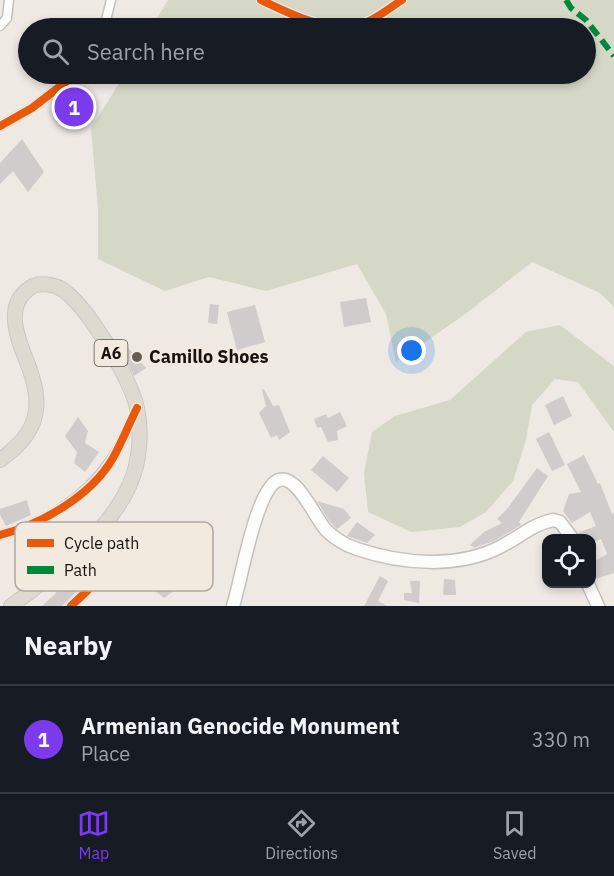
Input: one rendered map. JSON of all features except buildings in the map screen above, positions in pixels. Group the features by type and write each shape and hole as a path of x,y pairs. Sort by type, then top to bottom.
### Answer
{"highway":[{"name":"A6","path":"0,460 24,440 32,426 36,411 32,377 13,331 14,309 19,297 36,285 46,284 58,287 84,312 127,380 137,408 140,430 131,483 104,522"},
{"name":"A6","path":"11,606 31,591"}],"main road":[{"path":"233,606 252,529 269,485 279,480 291,481 320,522 340,541 361,550 391,558 436,562 467,558 500,547 533,528 553,520 560,522 569,534"},
{"path":"590,588 598,606"}],"street":[{"path":"7,18 9,0"},
{"path":"0,26 18,0"},
{"path":"106,18 111,0"},
{"path":"261,0 304,18"},
{"path":"375,18 402,0"},
{"path":"0,126 32,108 63,84"},
{"path":"37,522 64,507 101,474 112,459 137,408"},
{"path":"0,535 15,531"},
{"path":"71,606 87,591"}],"green space":[{"path":"168,0 614,0 614,307 600,293 532,262 464,315 396,362 386,314 357,264 266,291 209,277 165,291 98,259 98,209 91,128 119,84 596,84 596,18 157,18"},
{"path":"560,325 614,366 614,432 578,382 555,379 532,405 526,440 513,481 486,512 460,527 411,532 368,512 364,473 372,432 395,416 450,400 526,332"}],"marked path":[{"path":"566,0 571,8 584,18"},
{"path":"596,33 614,56"}],"cycle path":[{"path":"261,0 303,18"},
{"path":"375,18 402,0"},
{"path":"0,126 32,108 63,84"},
{"path":"36,522 79,496 104,472 137,408"},
{"path":"0,535 15,530"},
{"path":"71,606 87,591"}],"place":[{"name":"Armenian Genocide Monument","path":"74,107"},
{"name":"Camillo Shoes","path":"137,357"}]}
